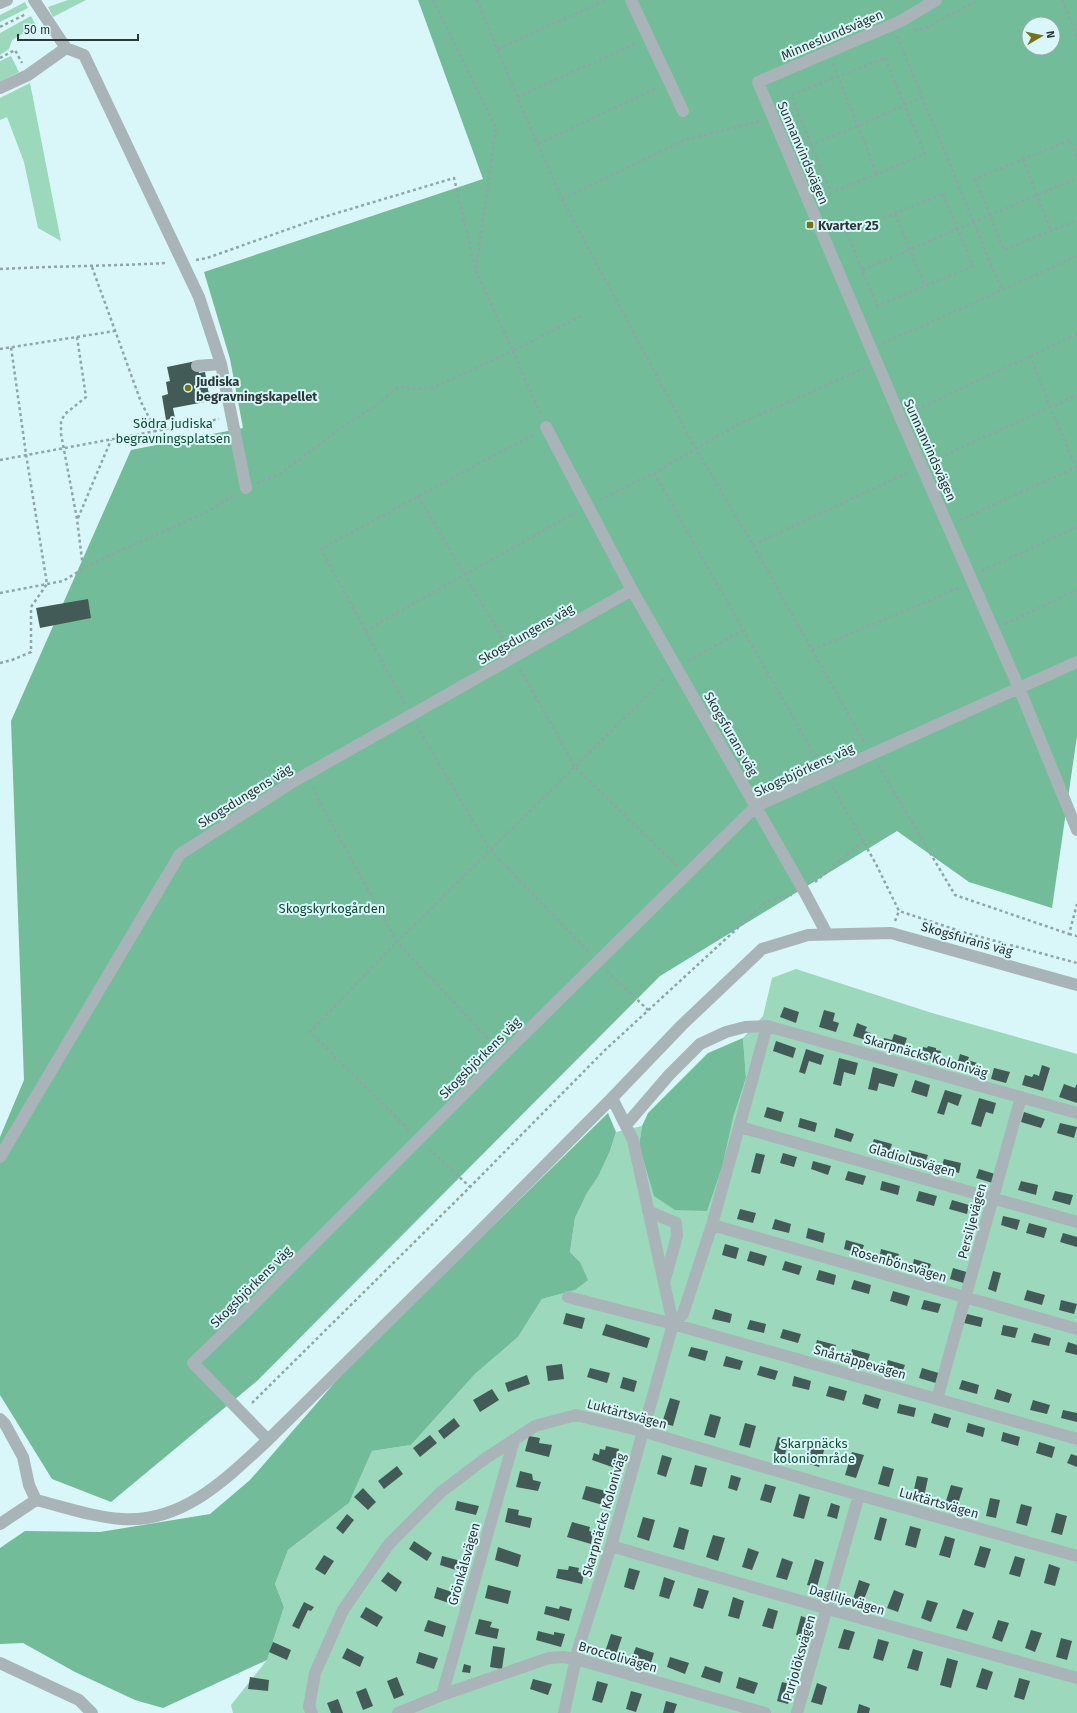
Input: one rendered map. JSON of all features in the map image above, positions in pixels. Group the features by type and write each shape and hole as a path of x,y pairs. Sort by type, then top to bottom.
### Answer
{"street":[{"path":"0,4 7,0"},
{"path":"34,0 66,48 84,55 199,297 221,364 246,488"},
{"path":"632,0 669,82 684,111"},
{"name":"Minneslundsvägen","path":"758,82 901,21 936,0"},
{"path":"0,88 28,75 66,48"},
{"name":"Sunnanvindsvägen","path":"758,82 900,417 1019,688 1077,830"},
{"path":"198,366 221,364"},
{"name":"Skogsfurans väg","path":"546,427 632,590 804,891 826,934 891,933 1077,985"},
{"name":"Skogsdungens väg","path":"0,1157 180,854 307,773 632,590"},
{"name":"Skogsbjörkens väg","path":"268,1440 193,1363 756,806 1077,662"},
{"path":"0,1524 36,1500 95,1515 123,1519 156,1516 195,1501 224,1481 372,1339 612,1098 682,1024 762,949 808,934 826,934"},
{"name":"Skarpnäcks Koloniväg","path":"564,1713 578,1649 611,1546 673,1324 683,1314 712,1225 768,1026"},
{"name":"Skarpnäcks Koloniväg","path":"626,1125 669,1075 700,1044 726,1032 745,1027 768,1026 1077,1113"},
{"name":"Persiljevägen","path":"938,1399 1021,1097"},
{"path":"568,1297 673,1324 663,1286 633,1140 612,1098"},
{"name":"Gladiolusvägen","path":"740,1127 1077,1222"},
{"path":"648,1211 676,1223 677,1236 663,1286"},
{"name":"Rosenbönsvägen","path":"712,1225 1077,1329"},
{"name":"Snårtäppevägen","path":"673,1324 1077,1439"},
{"name":"Luktärtsvägen","path":"312,1713 309,1707 315,1673 343,1610 389,1544 441,1492 486,1458 535,1426 576,1415 642,1431 859,1495 1077,1556"},
{"path":"0,1419 5,1424 22,1457 29,1485 36,1500"},
{"name":"Grönkålsvägen","path":"442,1695 514,1440"},
{"name":"Purjolöksvägen","path":"797,1713 828,1609 859,1495"},
{"name":"Dagliljevägen","path":"611,1546 828,1609 1077,1678"},
{"name":"Broccolivägen","path":"398,1713 442,1695 549,1658 563,1657 576,1659 764,1713"},
{"path":"0,1663 79,1700 92,1713"}],"path":[{"path":"433,0 496,128 476,271"},
{"path":"477,0 517,97 562,199 696,449 871,754 955,895 1077,936"},
{"path":"498,49 606,0"},
{"path":"909,31 928,27 978,0"},
{"path":"1062,0 1077,36"},
{"path":"902,33 896,34 1002,291"},
{"path":"517,97 649,38"},
{"path":"0,58 15,50 28,75"},
{"path":"828,52 878,174"},
{"path":"885,58 905,105 925,154 831,193 810,145 791,95 838,78 885,58"},
{"path":"538,144 669,82"},
{"path":"810,145 858,126 922,97"},
{"path":"562,199 685,140 773,117"},
{"path":"1077,156 1070,140 975,179 1004,250 1077,220"},
{"path":"1023,159 1051,231"},
{"path":"0,269 92,267 182,262 207,258 317,219 454,178 476,271 546,427"},
{"path":"862,270 957,228 1077,178"},
{"path":"943,194 957,228 973,266 877,306 847,234 943,194"},
{"path":"895,214 925,286"},
{"path":"870,347 916,329 1077,256"},
{"path":"92,267 141,402 156,431"},
{"path":"0,593 63,581 91,564 209,511 246,488 280,474 345,425 377,405 398,387 418,390 434,387 513,351 584,315"},
{"path":"0,349 116,331"},
{"path":"900,417 1077,334"},
{"path":"77,337 86,397 64,414 61,421 77,519 83,568"},
{"path":"0,663 31,652 31,607 47,584 26,454 11,347"},
{"path":"948,526 1077,468 1050,407 1030,355"},
{"path":"365,631 588,506 654,473 739,424 877,363"},
{"path":"0,460 232,417"},
{"path":"77,519 111,440"},
{"path":"418,496 514,657 575,767 686,875"},
{"path":"812,650 972,579 1077,527"},
{"path":"994,630 1077,590"},
{"path":"470,1187 310,1032 397,942 676,667 743,630"},
{"path":"307,773 319,801 397,942 503,1055"},
{"path":"242,1413 470,1187 604,1050 767,901 804,891 863,841"},
{"path":"1069,934 1077,904"}],"green space":[{"path":"68,0 86,0 53,17 48,7"},
{"name":"Skogskyrkogården","path":"418,0 1077,0 1077,736 1052,908 969,882 897,831 660,976 257,1381 111,1502 52,1479 0,1395 0,1137 24,1080 11,721 131,450 243,428 230,359 204,272 483,179"},
{"path":"25,2 28,8 0,22 0,15"},
{"path":"31,16 36,26 12,40 9,49 0,55 0,33"},
{"path":"11,56 19,72 0,82 0,61"},
{"path":"30,83 61,241 38,228 24,162 7,117 0,120 0,98"},
{"name":"Skarpnäcks koloniområde","path":"796,969 932,1013 1077,1054 1077,1713 233,1713 231,1705 267,1660 284,1607 275,1584 288,1550 349,1503 372,1451 411,1445 475,1374 518,1337 542,1299 575,1290 580,1262 570,1252 575,1218 587,1193 598,1177 610,1151 616,1132 642,1126 639,1145 733,1118 746,1078 743,1038 763,1016 772,978"},
{"path":"743,1038 746,1078 733,1118 722,1167 707,1211 675,1210 654,1196 639,1145 642,1126 648,1113 708,1053"},
{"path":"608,1113 616,1132 610,1151 598,1177 587,1193 575,1218 570,1252 580,1262 588,1280 575,1290 542,1299 518,1337 475,1374 411,1445 372,1451 349,1503 288,1550 275,1584 284,1607 267,1660 163,1708 135,1700 75,1672 23,1643 0,1644 0,1548 25,1531 100,1532 210,1514 250,1480 343,1373"}],"building":[{"name":"Judiska begravningskapellet","path":"196,361 199,373 205,372 210,401 173,408 175,418 166,420 162,396 168,394 166,382 170,381 167,367"},
{"path":"88,599 91,618 40,628 36,608"},
{"path":"784,1007 799,1012 796,1023 780,1017"},
{"path":"824,1010 835,1013 833,1021 839,1023 836,1032 819,1027"},
{"path":"857,1023 867,1027 865,1031 871,1033 869,1041 853,1036"},
{"path":"894,1034 907,1038 902,1053 881,1046 884,1038 892,1040"},
{"path":"776,1041 796,1048 793,1058 773,1051"},
{"path":"928,1046 941,1051 939,1061 921,1057 923,1047 927,1048"},
{"path":"806,1049 824,1055 821,1065 809,1061 805,1074 799,1072"},
{"path":"960,1054 969,1057 968,1060 977,1063 974,1073 956,1068"},
{"path":"839,1058 858,1063 855,1075 844,1072 841,1086 833,1084"},
{"path":"1042,1065 1050,1068 1043,1091 1022,1085 1025,1075 1032,1077 1034,1074 1039,1076"},
{"path":"873,1067 898,1074 894,1087 879,1083 877,1091 868,1089"},
{"path":"994,1068 1010,1072 1006,1083 991,1079"},
{"path":"915,1080 930,1085 927,1097 911,1092"},
{"path":"1064,1084 1075,1088 1077,1084 1077,1103 1059,1097"},
{"path":"945,1090 962,1095 958,1106 948,1102 944,1115 937,1113"},
{"path":"979,1098 996,1103 993,1114 986,1112 981,1127 971,1124"},
{"path":"767,1107 784,1112 781,1122 764,1117"},
{"path":"1024,1112 1045,1119 1041,1128 1021,1122"},
{"path":"800,1118 817,1123 815,1132 798,1127"},
{"path":"1060,1123 1077,1127 1074,1138 1057,1133"},
{"path":"836,1128 854,1134 851,1142 834,1137"},
{"path":"874,1139 892,1144 889,1153 871,1148"},
{"path":"909,1150 928,1155 925,1163 907,1159"},
{"path":"756,1153 765,1155 760,1174 751,1172"},
{"path":"783,1153 797,1157 794,1167 780,1163"},
{"path":"944,1159 961,1163 959,1173 941,1168"},
{"path":"813,1161 831,1166 828,1175 811,1169"},
{"path":"979,1169 998,1175 996,1184 976,1178"},
{"path":"848,1171 866,1176 863,1185 845,1180"},
{"path":"882,1181 900,1186 898,1195 880,1190"},
{"path":"1021,1181 1038,1185 1036,1195 1018,1190"},
{"path":"919,1191 937,1196 934,1206 916,1201"},
{"path":"1055,1191 1073,1195 1070,1205 1052,1200"},
{"path":"952,1200 969,1205 967,1214 949,1209"},
{"path":"740,1209 756,1213 753,1223 737,1219"},
{"path":"1003,1216 1020,1220 1017,1230 1001,1225"},
{"path":"775,1219 791,1224 789,1233 772,1229"},
{"path":"1029,1223 1047,1228 1044,1238 1026,1233"},
{"path":"808,1228 825,1233 823,1243 806,1238"},
{"path":"1063,1233 1077,1237 1077,1247 1060,1242"},
{"path":"846,1240 864,1245 861,1254 844,1249"},
{"path":"725,1244 739,1248 736,1259 722,1255"},
{"path":"881,1249 899,1254 896,1263 879,1259"},
{"path":"750,1251 767,1256 764,1266 747,1261"},
{"path":"914,1259 931,1264 928,1273 912,1268"},
{"path":"785,1261 802,1266 799,1275 782,1270"},
{"path":"953,1268 970,1273 967,1284 950,1279"},
{"path":"819,1270 836,1275 834,1285 816,1280"},
{"path":"993,1271 1001,1273 996,1292 988,1289"},
{"path":"854,1280 871,1285 869,1294 851,1289"},
{"path":"1027,1290 1045,1295 1042,1305 1024,1300"},
{"path":"893,1291 910,1296 907,1306 890,1301"},
{"path":"924,1300 941,1304 938,1313 921,1309"},
{"path":"1061,1300 1077,1304 1074,1314 1059,1310"},
{"path":"715,1309 732,1314 730,1323 712,1319"},
{"path":"566,1313 585,1318 582,1329 563,1324"},
{"path":"967,1314 983,1318 981,1327 964,1323"},
{"path":"750,1320 766,1324 764,1333 747,1329"},
{"path":"606,1324 650,1338 647,1348 602,1335"},
{"path":"1003,1325 1018,1328 1015,1338 1001,1335"},
{"path":"783,1329 801,1334 798,1343 780,1338"},
{"path":"1034,1333 1051,1338 1049,1346 1031,1342"},
{"path":"817,1340 836,1345 833,1353 815,1348"},
{"path":"1068,1342 1077,1345 1077,1355 1065,1352"},
{"path":"691,1347 708,1351 705,1361 688,1356"},
{"path":"852,1349 870,1354 867,1363 850,1358"},
{"path":"726,1356 743,1361 740,1370 723,1366"},
{"path":"888,1360 905,1365 902,1373 885,1368"},
{"path":"562,1364 564,1379 548,1381 546,1366"},
{"path":"760,1366 778,1371 775,1380 757,1375"},
{"path":"590,1368 610,1373 607,1383 587,1377"},
{"path":"922,1368 942,1374 939,1384 919,1378"},
{"path":"527,1375 530,1384 508,1392 505,1383"},
{"path":"794,1376 811,1381 809,1390 792,1386"},
{"path":"623,1377 637,1381 634,1392 620,1388"},
{"path":"962,1380 979,1385 977,1394 959,1389"},
{"path":"829,1386 847,1391 844,1401 826,1396"},
{"path":"492,1389 499,1400 480,1412 473,1400"},
{"path":"997,1389 1012,1394 1009,1403 994,1399"},
{"path":"865,1394 881,1399 878,1409 862,1404"},
{"path":"670,1398 680,1401 673,1426 662,1423"},
{"path":"1033,1400 1050,1405 1047,1414 1030,1410"},
{"path":"899,1404 916,1408 914,1417 897,1413"},
{"path":"1063,1410 1077,1413 1077,1422 1061,1418"},
{"path":"934,1413 951,1418 948,1428 931,1423"},
{"path":"710,1414 721,1417 715,1438 704,1435"},
{"path":"454,1418 460,1426 444,1439 438,1431"},
{"path":"745,1423 756,1426 750,1448 739,1445"},
{"path":"968,1423 985,1428 983,1437 966,1432"},
{"path":"1003,1432 1020,1437 1018,1446 1001,1441"},
{"path":"430,1435 437,1443 420,1457 413,1448"},
{"path":"529,1436 540,1438 539,1443 552,1445 549,1457 525,1451"},
{"path":"778,1437 789,1440 784,1458 773,1455"},
{"path":"812,1440 826,1444 819,1467 806,1463"},
{"path":"1039,1442 1055,1447 1052,1458 1036,1453"},
{"path":"606,1446 619,1449 615,1468 592,1460 594,1453 599,1455 600,1449 605,1450"},
{"path":"852,1452 864,1455 856,1478 845,1475"},
{"path":"1071,1454 1077,1456 1077,1467 1067,1463"},
{"path":"662,1455 672,1458 666,1477 657,1474"},
{"path":"695,1465 707,1468 702,1487 690,1484"},
{"path":"397,1466 403,1474 384,1489 378,1481"},
{"path":"883,1466 894,1469 889,1487 878,1484"},
{"path":"520,1471 532,1474 533,1480 541,1482 538,1491 516,1487"},
{"path":"731,1475 741,1478 737,1491 728,1488"},
{"path":"917,1476 928,1478 924,1497 913,1494"},
{"path":"765,1484 776,1487 771,1503 760,1500"},
{"path":"951,1485 963,1488 957,1507 945,1504"},
{"path":"586,1486 610,1492 606,1506 582,1499"},
{"path":"363,1488 376,1502 368,1510 354,1497"},
{"path":"799,1494 810,1497 804,1519 793,1516"},
{"path":"990,1498 1000,1500 996,1518 986,1516"},
{"path":"457,1501 479,1506 476,1515 455,1510"},
{"path":"831,1503 840,1506 837,1519 827,1516"},
{"path":"1021,1504 1032,1507 1027,1526 1016,1523"},
{"path":"508,1508 519,1510 518,1515 532,1518 530,1528 505,1522"},
{"path":"1056,1513 1067,1516 1062,1535 1051,1532"},
{"path":"347,1514 354,1520 343,1534 336,1528"},
{"path":"643,1517 655,1520 649,1541 637,1537"},
{"path":"880,1517 887,1519 881,1541 874,1539"},
{"path":"572,1522 590,1527 589,1531 593,1532 591,1544 567,1537"},
{"path":"910,1526 921,1529 916,1548 905,1545"},
{"path":"679,1527 689,1530 684,1550 673,1547"},
{"path":"713,1535 725,1538 718,1561 706,1557"},
{"path":"945,1536 955,1539 950,1558 939,1555"},
{"path":"414,1541 432,1553 427,1561 409,1549"},
{"path":"980,1546 991,1549 985,1568 974,1565"},
{"path":"498,1547 521,1555 518,1567 495,1560"},
{"path":"748,1548 759,1552 752,1570 742,1567"},
{"path":"324,1555 334,1561 325,1575 315,1569"},
{"path":"442,1556 465,1562 462,1572 440,1565"},
{"path":"1015,1556 1025,1559 1020,1577 1009,1574"},
{"path":"782,1558 793,1562 787,1580 776,1577"},
{"path":"815,1559 824,1562 817,1587 807,1585"},
{"path":"1049,1564 1060,1568 1055,1586 1044,1583"},
{"path":"569,1566 579,1568 578,1572 584,1573 582,1584 556,1578 558,1569 568,1570"},
{"path":"629,1568 640,1571 634,1590 624,1587"},
{"path":"388,1572 402,1582 396,1592 381,1581"},
{"path":"664,1577 675,1581 669,1599 659,1596"},
{"path":"859,1580 870,1584 863,1602 853,1599"},
{"path":"488,1585 511,1591 508,1604 485,1598"},
{"path":"437,1587 455,1593 452,1604 434,1598"},
{"path":"698,1588 709,1591 703,1609 693,1606"},
{"path":"894,1590 904,1594 898,1612 887,1608"},
{"path":"733,1597 744,1601 739,1619 728,1616"},
{"path":"927,1600 938,1603 931,1622 921,1618"},
{"path":"304,1602 314,1607 311,1611 308,1610 299,1629 292,1626"},
{"path":"546,1606 559,1609 560,1606 572,1609 569,1621 544,1614"},
{"path":"366,1607 383,1617 377,1627 360,1617"},
{"path":"768,1608 778,1611 773,1629 762,1626"},
{"path":"963,1609 974,1613 967,1631 956,1628"},
{"path":"801,1616 812,1620 807,1638 796,1635"},
{"path":"479,1619 492,1622 490,1627 499,1629 497,1639 475,1634"},
{"path":"428,1620 446,1626 443,1637 424,1631"},
{"path":"998,1620 1009,1623 1002,1642 992,1638"},
{"path":"844,1629 855,1632 849,1650 838,1648"},
{"path":"1031,1630 1042,1633 1035,1652 1025,1648"},
{"path":"538,1631 554,1635 554,1632 565,1634 561,1647 536,1640"},
{"path":"611,1634 622,1637 616,1655 605,1652"},
{"path":"1061,1638 1072,1641 1067,1660 1056,1657"},
{"path":"878,1639 889,1642 883,1661 873,1658"},
{"path":"273,1642 291,1650 287,1660 269,1652"},
{"path":"493,1646 505,1648 502,1669 490,1667"},
{"path":"636,1647 654,1653 651,1663 632,1657"},
{"path":"347,1648 364,1657 360,1667 342,1658"},
{"path":"913,1649 923,1652 918,1671 907,1668"},
{"path":"419,1652 438,1658 434,1669 416,1663"},
{"path":"670,1657 689,1663 685,1674 667,1667"},
{"path":"947,1658 958,1661 951,1688 940,1685"},
{"path":"464,1664 471,1666 470,1673 462,1672"},
{"path":"705,1666 723,1672 720,1683 701,1677"},
{"path":"982,1668 993,1672 987,1690 976,1687"},
{"path":"250,1677 269,1680 268,1691 248,1689"},
{"path":"397,1677 404,1695 394,1699 387,1681"},
{"path":"739,1677 758,1683 754,1694 736,1688"},
{"path":"1019,1678 1030,1681 1024,1700 1014,1697"},
{"path":"533,1679 552,1684 548,1695 530,1689"},
{"path":"597,1681 608,1684 602,1703 592,1700"},
{"path":"782,1682 793,1685 788,1704 777,1701"},
{"path":"817,1683 827,1687 822,1705 811,1702"},
{"path":"366,1688 373,1706 363,1710 356,1692"},
{"path":"631,1691 642,1694 636,1712 626,1709"},
{"path":"338,1699 343,1713 331,1713 327,1703"},
{"path":"666,1701 677,1704 674,1713 663,1713"},
{"path":"859,1704 870,1708 869,1713 857,1713"}],"place":[{"name":"Kvarter 25","path":"810,225"},
{"name":"Judiska begravningskapellet","path":"188,388"}],"park label":[{"name":"Södra judiska begravningsplatsen","path":"173,430"}]}
